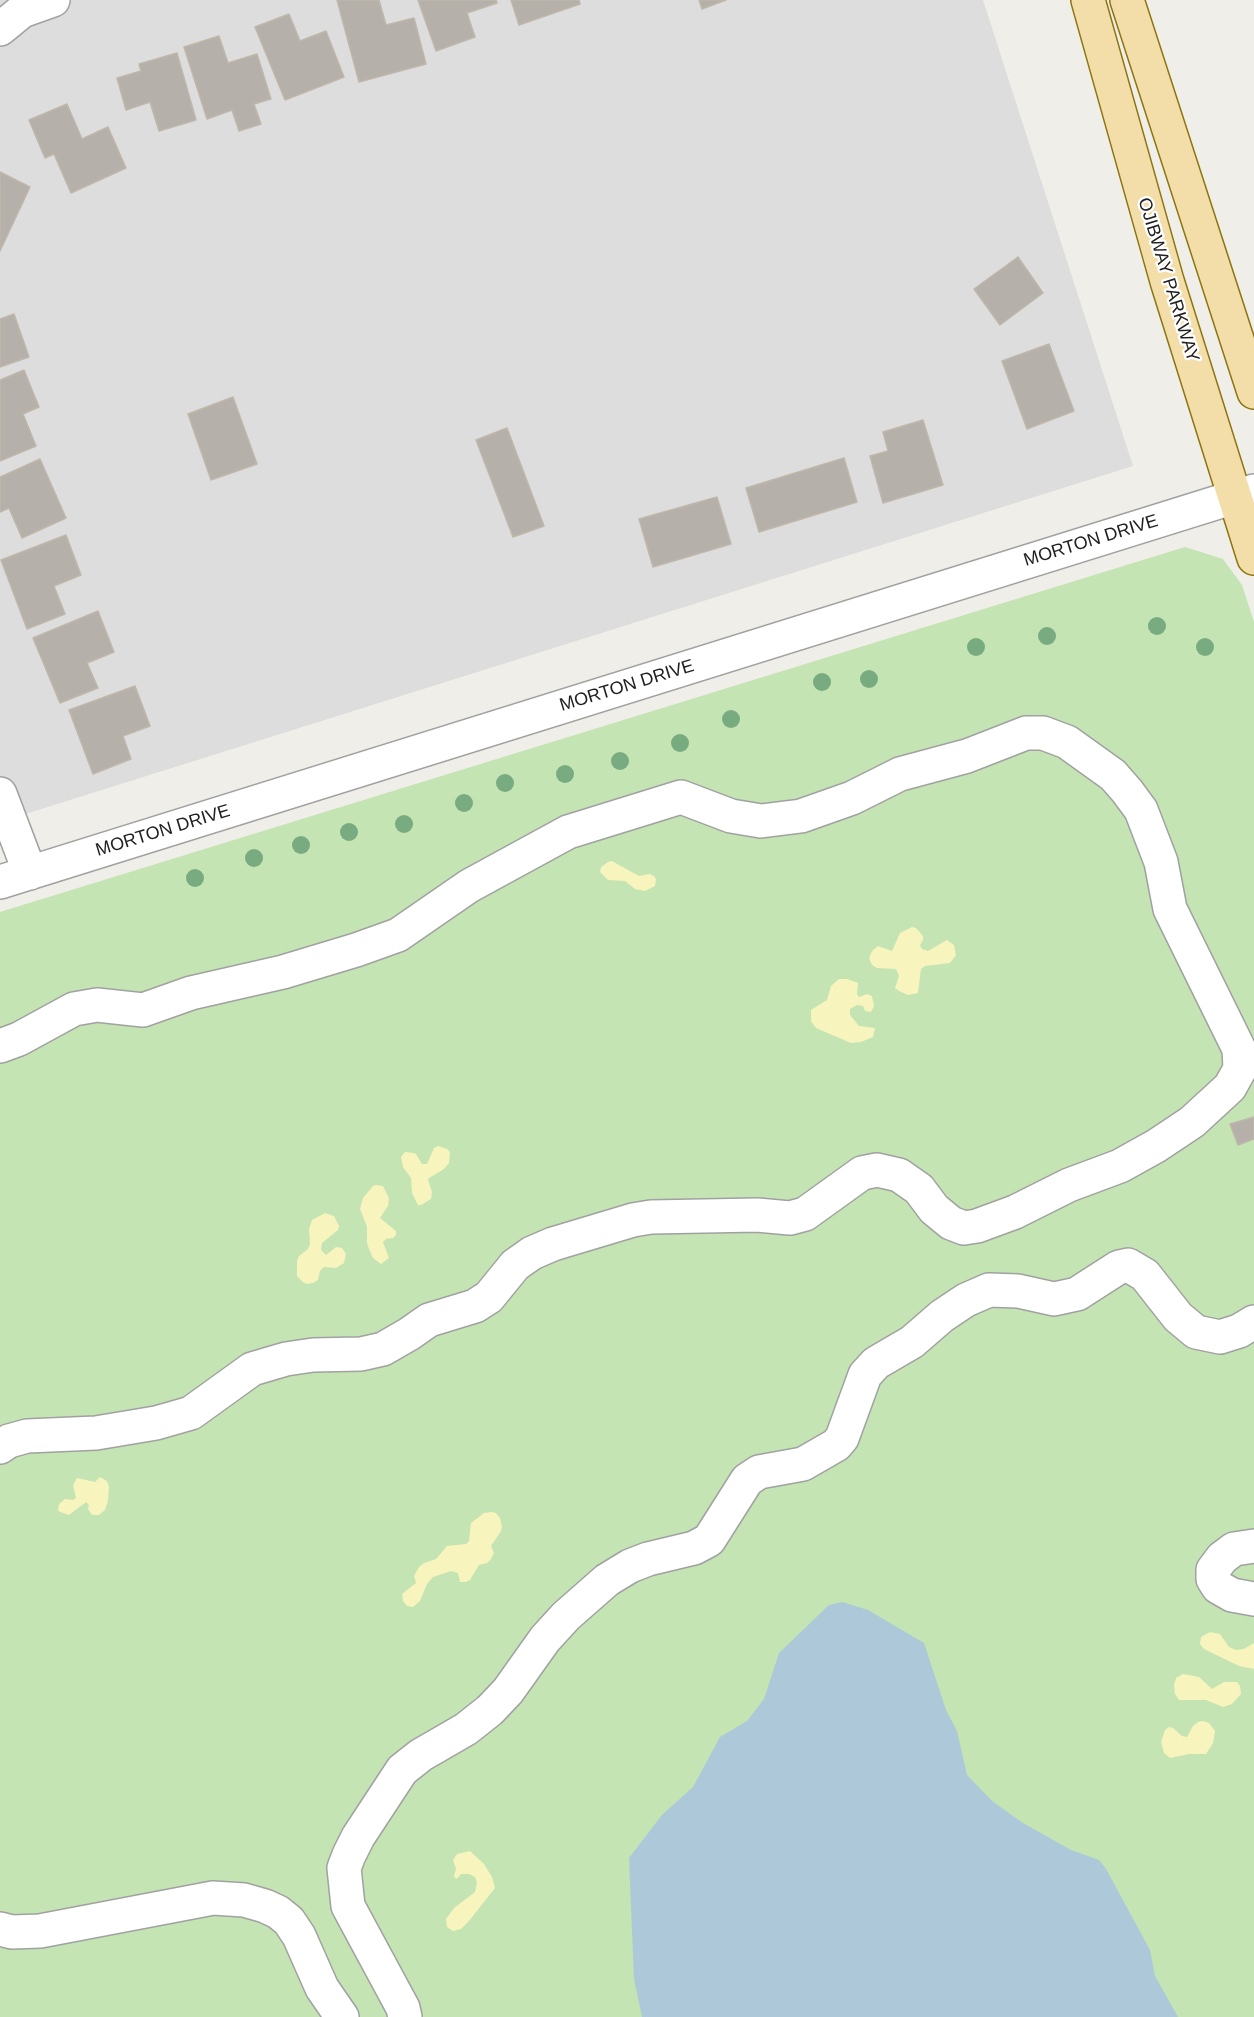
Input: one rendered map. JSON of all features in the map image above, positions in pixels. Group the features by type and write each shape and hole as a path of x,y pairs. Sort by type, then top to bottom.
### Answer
{"main road":[{"name":"OJIBWAY PARKWAY","path":"1088,0 1167,280 1244,493 1254,558"},
{"path":"1127,0 1254,392"}],"street":[{"path":"0,29 22,11 53,0"},
{"name":"MORTON DRIVE","path":"15,878 1244,493"},
{"path":"0,1046 19,1039 74,1009 98,1005 143,1010 191,993 294,969 398,935 469,886 568,832 681,796 731,816 761,821 801,816 852,798 900,774 968,756 1026,733 1043,733 1067,742 1113,776 1142,810 1161,862 1170,909 1239,1049 1239,1069 1230,1087 1192,1122 1156,1146 1120,1166 1069,1185 1015,1212 977,1226 964,1228 951,1223 934,1209 919,1189 899,1175 877,1170 862,1173 805,1214 790,1218 757,1215 651,1217 633,1220 532,1252 515,1265 489,1297 475,1306 429,1320 383,1349 361,1354 313,1355 286,1359 252,1369 191,1413 156,1422 96,1433 27,1436 9,1441 0,1447"},
{"path":"0,794 15,878"},
{"path":"405,2017 404,2008 348,1906 344,1868 349,1855 358,1837 402,1770 421,1755 466,1729 485,1715 508,1691 545,1639 594,1591 630,1566 648,1559 694,1548 709,1540 747,1480 759,1472 803,1464 836,1445 842,1438 865,1375 876,1363 912,1342 942,1316 966,1300 989,1290 1018,1291 1054,1299 1077,1294 1119,1267 1128,1265 1145,1275 1178,1317 1196,1332 1220,1337 1239,1331 1254,1322"},
{"path":"1254,1546 1234,1549 1222,1558 1213,1570 1213,1579 1218,1587 1232,1596 1254,1599"},
{"path":"0,1929 12,1932 40,1931 213,1898 244,1900 272,1909 289,1921 299,1936 322,1988 342,2017"}],"shaded area":[{"path":"0,0 983,0 1133,466 0,822"}],"green space":[{"path":"1185,547 1223,559 1242,585 1254,622 1254,2017 0,2017 0,912"}],"sand":[{"path":"612,861 639,876 649,874 654,876 655,886 645,891 635,889 625,881 608,880 600,872 601,867"},
{"path":"912,927 923,936 920,945 922,949 928,951 947,940 954,945 956,955 950,963 925,966 921,969 918,993 908,995 895,988 899,976 896,969 877,968 872,965 869,958 878,946 892,951 900,933"},
{"path":"839,979 858,983 859,997 867,994 872,996 874,1006 871,1012 857,1005 850,1009 850,1015 859,1026 875,1028 873,1037 851,1043 816,1028 811,1021 811,1010 827,1000 831,986"},
{"path":"438,1146 450,1152 449,1163 429,1178 431,1199 418,1205 412,1193 411,1178 403,1167 401,1157 405,1152 413,1153 422,1164 427,1164 434,1148"},
{"path":"376,1185 383,1186 389,1198 388,1206 380,1218 396,1231 393,1238 383,1242 389,1258 381,1264 373,1258 369,1249 367,1227 360,1209 363,1198"},
{"path":"325,1213 334,1216 339,1226 338,1230 322,1243 321,1250 326,1255 336,1247 342,1248 346,1254 344,1263 336,1268 324,1267 320,1271 318,1280 307,1284 297,1276 297,1261 310,1244 309,1229 312,1220"},
{"path":"100,1477 107,1481 109,1487 105,1510 99,1515 92,1515 86,1502 69,1515 58,1511 59,1504 65,1499 76,1498 73,1485 77,1478 95,1482"},
{"path":"484,1513 496,1513 500,1518 502,1527 491,1546 494,1553 491,1559 479,1565 470,1580 466,1582 460,1582 458,1573 451,1571 433,1577 427,1584 420,1601 413,1607 407,1606 402,1594 416,1583 414,1576 419,1567 436,1559 447,1546 466,1544 469,1541 471,1523"},
{"path":"1210,1632 1220,1634 1229,1647 1236,1650 1244,1649 1254,1643 1254,1669 1239,1666 1204,1649 1200,1644 1201,1637"},
{"path":"1183,1674 1199,1677 1212,1689 1224,1682 1237,1682 1241,1694 1232,1704 1223,1707 1206,1700 1179,1700 1175,1694 1174,1685 1176,1678"},
{"path":"1203,1721 1209,1723 1215,1731 1213,1743 1206,1754 1189,1754 1170,1758 1164,1753 1161,1742 1165,1730 1169,1727 1173,1728 1182,1736 1187,1737 1193,1726"},
{"path":"470,1851 484,1864 492,1877 495,1888 469,1921 461,1929 453,1931 447,1927 446,1919 454,1908 475,1892 477,1882 475,1877 469,1874 461,1874 457,1879 455,1878 456,1869 453,1860 457,1854"}],"water":[{"path":"842,1602 868,1610 924,1643 946,1710 957,1731 967,1775 992,1801 1023,1823 1071,1850 1099,1860 1150,1950 1155,1976 1178,2017 642,2017 634,1979 629,1858 662,1815 693,1787 720,1737 747,1721 764,1699 779,1653 829,1605"}],"building":[{"path":"337,0 379,0 386,25 414,18 426,64 359,82"},
{"path":"418,0 496,0 497,3 467,13 475,37 436,51"},
{"path":"511,0 579,0 580,4 519,25"},
{"path":"699,0 726,0 702,9"},
{"path":"289,14 300,41 326,31 344,77 285,100 255,27"},
{"path":"219,36 228,63 257,54 271,99 254,104 261,124 239,131 232,110 207,119 184,47"},
{"path":"177,53 196,120 159,131 150,102 126,110 117,78 141,71 139,64"},
{"path":"67,104 82,139 108,127 126,168 71,193 54,154 45,158 29,120"},
{"path":"0,172 30,187 0,251"},
{"path":"1018,257 1043,293 1000,325 974,289"},
{"path":"14,314 29,357 0,367 0,319"},
{"path":"1049,344 1074,411 1027,429 1002,361"},
{"path":"24,370 39,407 23,414 36,446 0,461 0,380"},
{"path":"233,397 257,464 211,480 188,414"},
{"path":"923,420 943,485 883,503 870,456 888,451 883,432"},
{"path":"507,428 544,526 513,537 476,440"},
{"path":"844,458 857,502 759,532 746,488"},
{"path":"40,459 66,518 22,538 9,508 0,512 0,477"},
{"path":"717,497 731,544 653,567 639,519"},
{"path":"66,535 81,575 54,586 65,614 27,629 1,560"},
{"path":"98,611 114,652 87,663 98,688 60,703 33,638"},
{"path":"135,686 150,726 123,736 131,759 93,774 69,710"},
{"path":"1254,1117 1254,1139 1238,1145 1230,1124"}]}
